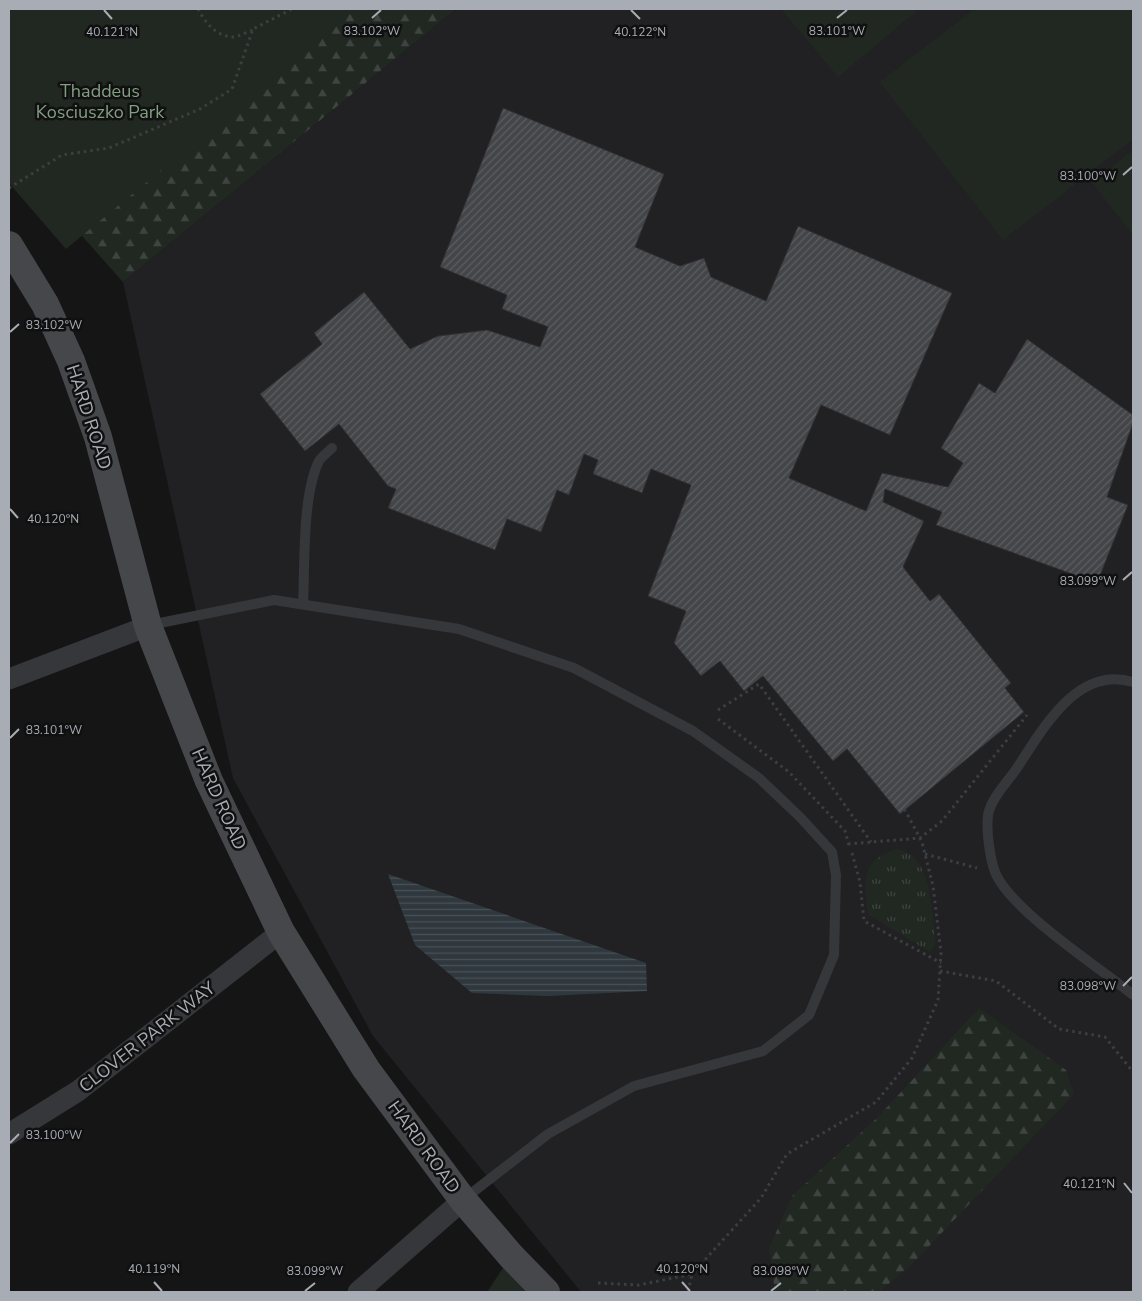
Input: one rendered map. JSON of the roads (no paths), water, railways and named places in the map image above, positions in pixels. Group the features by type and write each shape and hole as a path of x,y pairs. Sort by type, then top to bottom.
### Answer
{"main road":[{"name":"HARD ROAD","path":"9,245 45,304 71,361 98,437 148,626 209,781 281,932 366,1069 463,1200 511,1256 546,1292"}],"street":[{"path":"9,679 148,626"},
{"name":"CLOVER PARK WAY","path":"9,1134 78,1091 281,932"},
{"path":"358,1292 463,1200"}],"lane":[{"path":"303,604 308,506 313,478 320,460 332,448"},
{"path":"148,626 274,600 459,629 574,668 693,732 759,778 800,817 832,852 836,875 834,955 810,1015 764,1051 634,1086 548,1134 463,1200"},
{"path":"1133,682 1109,679 1084,688 1060,706 989,809 988,837 995,873 1011,896 1063,943 1101,968 1133,995"}],"park label":[{"name":"Thaddeus Kosciuszko Park","path":"100,101"}]}
